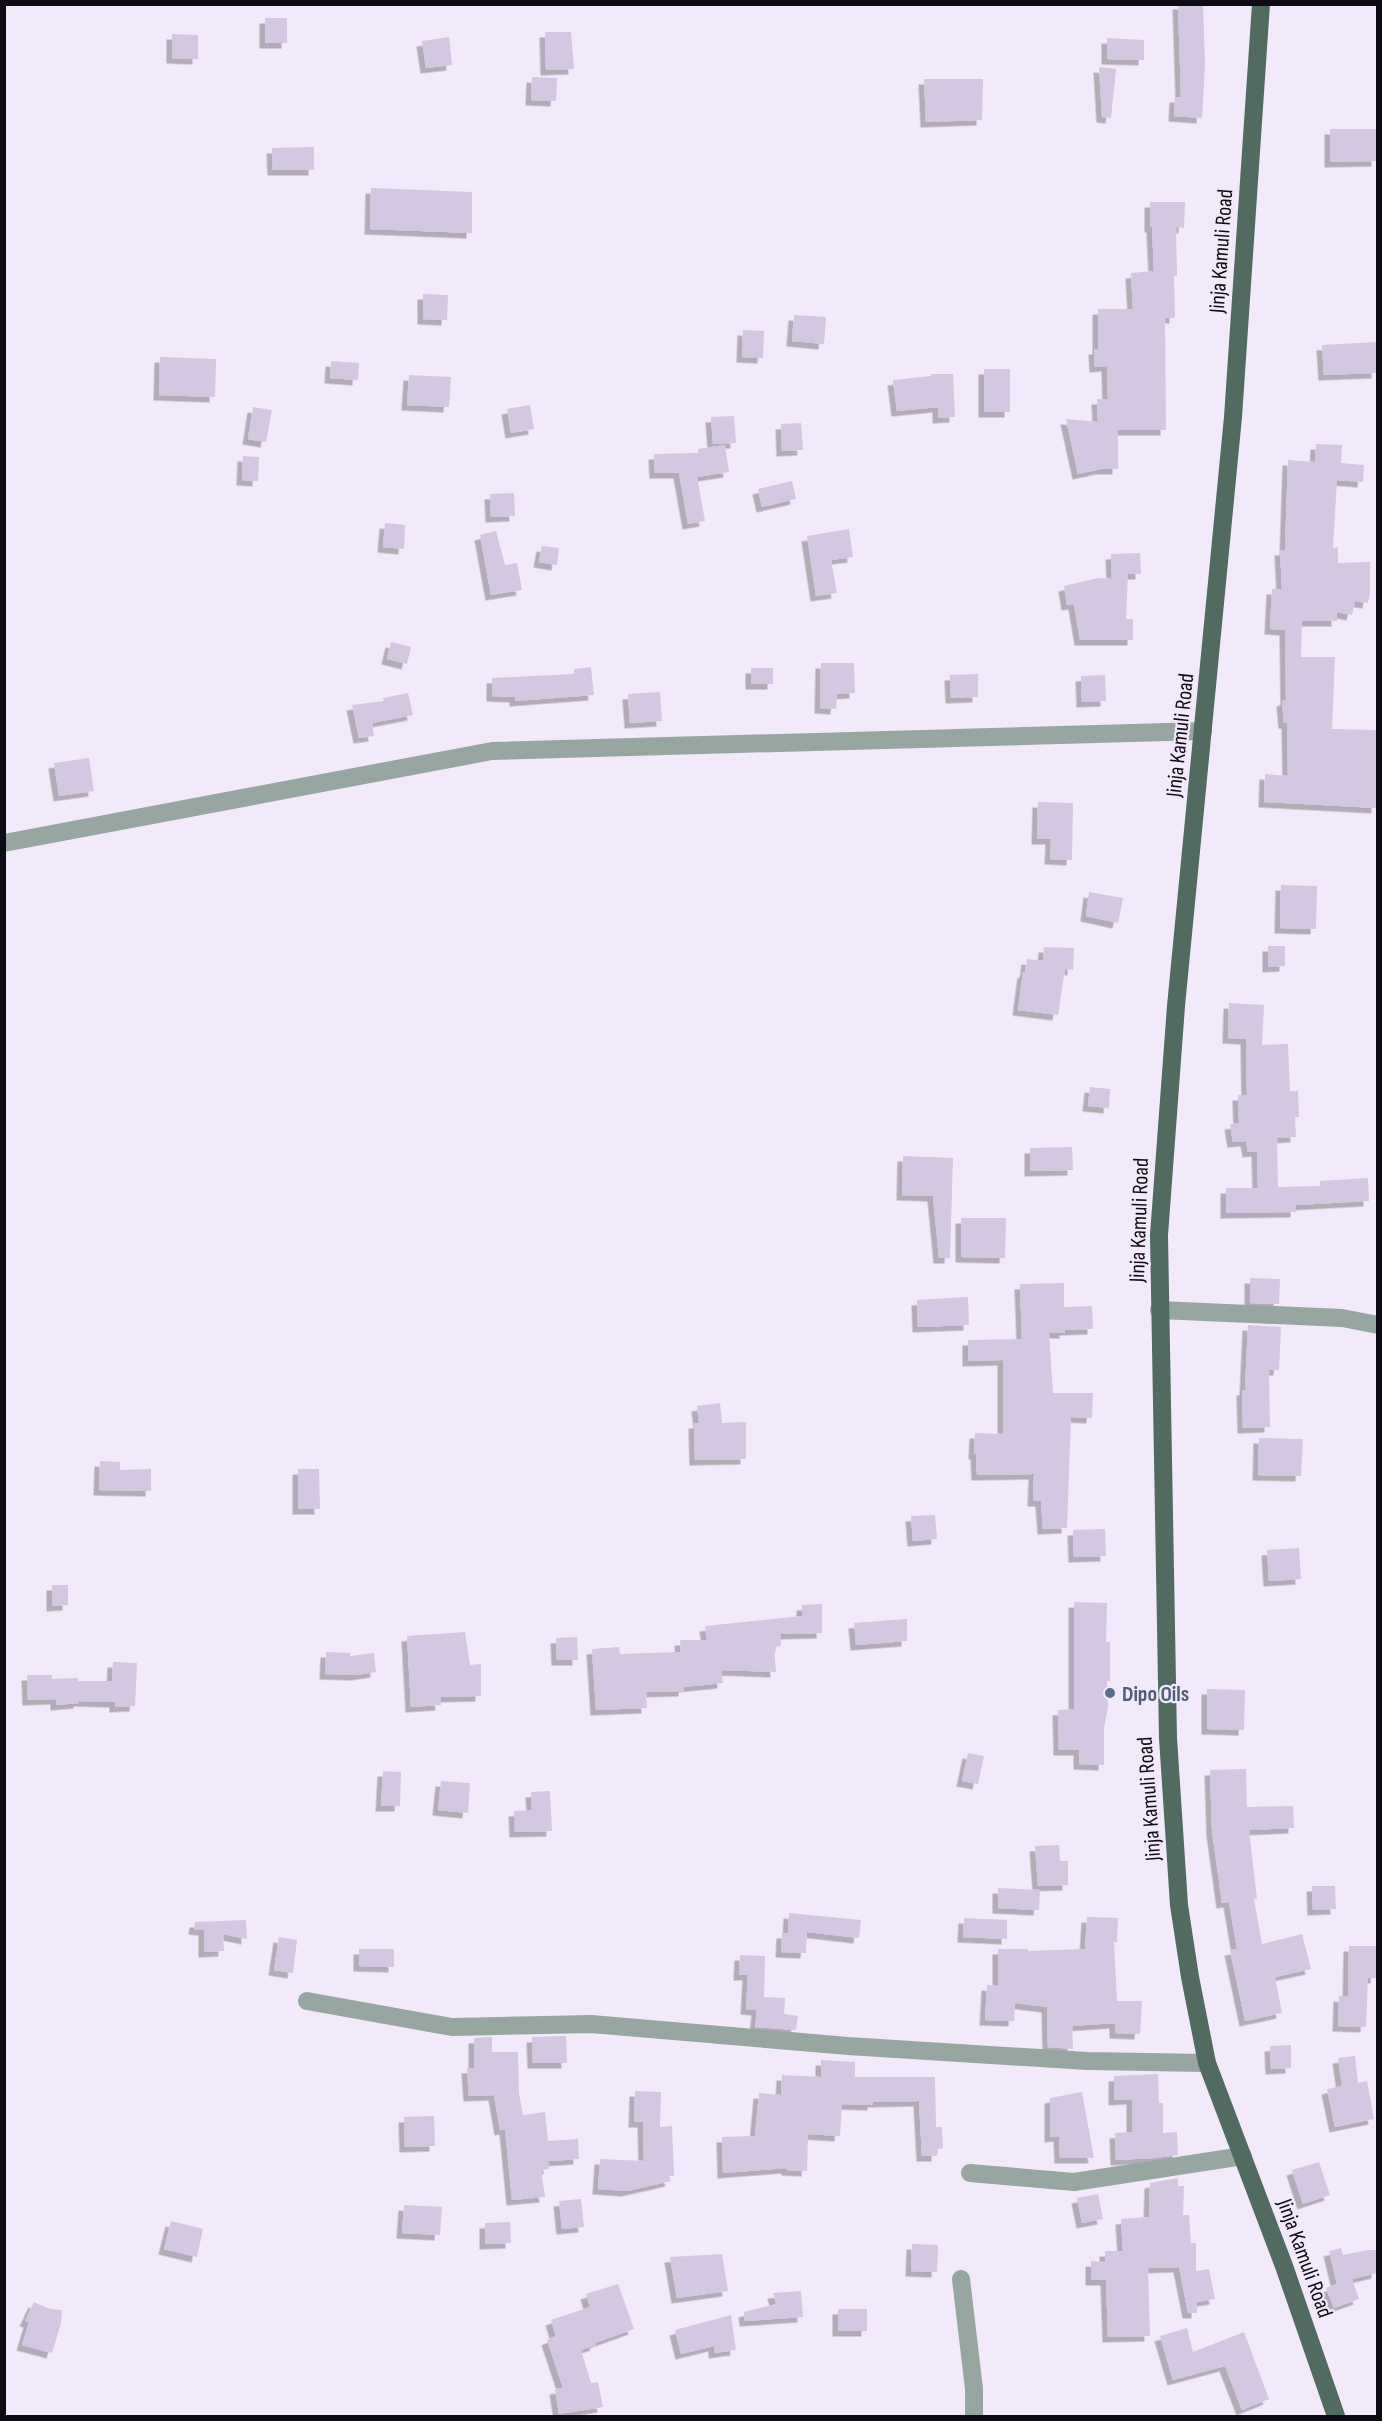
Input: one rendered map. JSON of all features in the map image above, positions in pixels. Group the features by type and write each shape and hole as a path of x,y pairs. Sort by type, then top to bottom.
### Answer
{"main road":[{"name":"Jinja Kamuli Road","path":"1261,4 1233,417 1175,1017 1159,1235 1168,1750 1179,1905 1190,1977 1207,2062 1244,2156 1336,2416"}],"street":[{"path":"4,843 492,751 1203,732"},
{"path":"1160,1310 1342,1318 1377,1325"},
{"path":"307,2001 452,2026 591,2024 848,2046 1087,2061 1207,2062"},
{"path":"970,2173 1074,2182 1244,2156"},
{"path":"960,2279 974,2389 974,2416"}],"building":[{"path":"1178,4 1203,4 1205,64 1202,118 1174,116 1175,97 1181,97"},
{"path":"265,18 287,18 287,43 265,43"},
{"path":"545,32 571,32 574,69 546,70"},
{"path":"172,34 198,35 198,59 172,58"},
{"path":"449,37 452,65 426,68 422,41"},
{"path":"1107,38 1144,40 1144,60 1107,59"},
{"path":"1099,67 1116,69 1111,118 1102,117"},
{"path":"532,77 557,78 556,101 531,100"},
{"path":"924,79 983,79 982,120 926,122"},
{"path":"1330,129 1377,129 1377,161 1330,162"},
{"path":"314,147 314,170 273,170 272,148"},
{"path":"371,188 472,192 472,233 370,229"},
{"path":"1150,202 1185,202 1184,228 1176,227 1175,318 1165,318 1166,430 1118,430 1118,469 1101,469 1078,474 1066,419 1098,422 1097,399 1108,399 1107,366 1095,367 1094,349 1098,349 1098,309 1133,309 1131,273 1154,271"},
{"path":"423,294 448,295 447,320 423,319"},
{"path":"794,315 826,317 824,344 792,341"},
{"path":"743,330 764,331 763,358 742,357"},
{"path":"1377,342 1377,373 1324,375 1322,345"},
{"path":"160,357 216,359 215,397 159,395"},
{"path":"331,361 359,363 358,380 330,378"},
{"path":"984,369 1010,369 1010,412 984,412"},
{"path":"931,374 953,374 955,417 938,418 938,407 897,411 893,380 931,376"},
{"path":"409,375 451,377 449,407 407,405"},
{"path":"530,405 534,429 511,433 507,409"},
{"path":"253,407 272,410 266,442 248,439"},
{"path":"734,416 736,443 713,444 711,417"},
{"path":"801,423 803,450 782,451 781,424"},
{"path":"1316,444 1342,445 1341,463 1364,465 1363,482 1337,480 1333,548 1338,547 1338,563 1370,562 1370,592 1368,603 1355,601 1352,615 1337,612 1337,621 1302,621 1301,657 1335,657 1332,729 1377,730 1377,808 1264,802 1265,774 1288,776 1287,723 1284,723 1282,701 1286,700 1285,630 1270,629 1272,589 1282,589 1280,550 1285,550 1288,460 1315,462"},
{"path":"725,445 729,472 697,477 705,521 688,524 679,473 655,473 654,454 698,453 698,449"},
{"path":"243,456 259,457 258,481 242,480"},
{"path":"792,481 796,499 762,507 758,489"},
{"path":"514,493 515,516 491,517 490,494"},
{"path":"385,523 405,525 404,549 383,547"},
{"path":"849,529 853,557 831,560 837,593 816,596 807,536"},
{"path":"496,531 505,565 517,563 522,590 491,595 480,535"},
{"path":"542,546 559,548 557,565 539,562"},
{"path":"1140,553 1141,574 1128,574 1126,619 1133,619 1133,640 1080,640 1074,604 1067,605 1064,586 1098,578 1112,579 1111,554"},
{"path":"391,642 411,647 407,664 387,659"},
{"path":"821,663 854,663 855,693 837,694 836,709 820,708"},
{"path":"591,667 594,695 515,701 515,697 492,696 492,678 574,674 574,669"},
{"path":"751,668 773,668 773,684 751,684"},
{"path":"978,674 978,697 951,698 950,675"},
{"path":"1105,675 1106,701 1082,702 1081,676"},
{"path":"660,692 662,721 630,723 628,694"},
{"path":"408,693 413,715 372,723 374,736 359,738 352,705 384,701 383,698"},
{"path":"89,758 94,791 59,796 54,763"},
{"path":"1038,802 1073,803 1072,860 1050,859 1051,839 1037,839"},
{"path":"1281,885 1317,886 1316,929 1280,928"},
{"path":"1089,892 1123,898 1118,923 1086,916"},
{"path":"1268,946 1285,946 1285,966 1268,967"},
{"path":"1044,947 1074,948 1073,970 1065,969 1058,1015 1018,1010 1027,959 1043,961"},
{"path":"1229,1003 1264,1005 1262,1045 1288,1044 1290,1091 1298,1091 1299,1117 1295,1117 1296,1137 1277,1138 1278,1187 1320,1186 1320,1181 1368,1178 1369,1201 1296,1205 1296,1212 1226,1213 1226,1188 1258,1188 1257,1151 1248,1152 1246,1141 1233,1142 1230,1124 1239,1123 1238,1095 1247,1095 1246,1039 1228,1038"},
{"path":"1090,1087 1110,1089 1109,1108 1088,1106"},
{"path":"1072,1147 1073,1170 1030,1171 1030,1148"},
{"path":"903,1156 953,1158 950,1258 939,1258 933,1196 902,1195"},
{"path":"961,1218 1006,1218 1005,1258 961,1257"},
{"path":"1250,1278 1280,1279 1279,1304 1250,1303"},
{"path":"1064,1283 1064,1307 1092,1306 1093,1329 1049,1333 1053,1393 1093,1393 1092,1418 1071,1417 1067,1528 1043,1529 1041,1501 1033,1501 1034,1474 977,1475 976,1454 974,1454 975,1433 1003,1434 1003,1360 968,1361 968,1340 1022,1339 1020,1284"},
{"path":"968,1297 969,1325 918,1327 917,1300"},
{"path":"1248,1325 1281,1327 1279,1370 1269,1370 1270,1427 1243,1428 1242,1390 1245,1390"},
{"path":"720,1403 722,1423 746,1422 746,1459 695,1460 694,1423 699,1423 697,1406"},
{"path":"1259,1438 1303,1439 1301,1476 1258,1475"},
{"path":"100,1461 120,1462 120,1470 151,1469 151,1491 99,1490"},
{"path":"298,1469 319,1469 320,1509 298,1509"},
{"path":"935,1515 937,1539 913,1541 911,1516"},
{"path":"1105,1529 1106,1556 1074,1557 1073,1530"},
{"path":"1299,1548 1301,1579 1269,1581 1267,1550"},
{"path":"52,1585 68,1585 68,1605 52,1606"},
{"path":"1074,1602 1107,1603 1106,1642 1110,1642 1110,1681 1107,1681 1108,1707 1104,1728 1104,1765 1079,1764 1079,1750 1059,1750 1058,1710 1074,1709"},
{"path":"822,1604 822,1633 780,1634 781,1646 774,1647 776,1672 721,1670 723,1683 684,1687 684,1691 646,1692 647,1708 596,1710 592,1649 619,1647 620,1654 681,1652 680,1640 707,1640 705,1626 802,1616 802,1605"},
{"path":"907,1619 907,1641 856,1645 854,1623"},
{"path":"465,1632 470,1665 481,1664 481,1696 440,1697 441,1705 411,1707 407,1636"},
{"path":"577,1637 578,1660 557,1660 556,1638"},
{"path":"326,1652 350,1653 350,1656 374,1653 376,1672 356,1675 325,1674"},
{"path":"113,1662 137,1663 135,1706 115,1707 115,1702 79,1701 79,1703 56,1705 56,1699 28,1700 27,1675 52,1675 52,1679 78,1678 78,1681 112,1681"},
{"path":"1207,1689 1245,1690 1244,1730 1207,1729"},
{"path":"968,1753 984,1756 978,1784 962,1781"},
{"path":"1246,1769 1247,1807 1293,1806 1294,1828 1249,1830 1257,1899 1254,1899 1262,1944 1302,1934 1311,1969 1275,1977 1282,2013 1245,2021 1230,1950 1237,1949 1229,1902 1222,1903 1212,1831 1210,1770"},
{"path":"383,1771 401,1772 400,1806 381,1806"},
{"path":"441,1781 470,1783 468,1813 438,1810"},
{"path":"550,1791 552,1831 515,1832 514,1811 532,1810 531,1792"},
{"path":"1059,1845 1060,1861 1068,1861 1068,1885 1038,1886 1035,1846"},
{"path":"1312,1886 1335,1886 1336,1909 1313,1910"},
{"path":"998,1888 1040,1890 1039,1910 998,1908"},
{"path":"789,1913 861,1920 859,1938 807,1932 806,1953 781,1952 782,1933 788,1933"},
{"path":"1087,1917 1118,1918 1117,1942 1114,1942 1117,2001 1142,2001 1140,2034 1115,2033 1115,2023 1072,2026 1073,2049 1048,2047 1047,2007 1015,2003 1014,2021 985,2020 987,1985 998,1986 998,1949 1028,1949 1028,1951 1085,1949"},
{"path":"964,1918 1007,1920 1007,1939 963,1937"},
{"path":"246,1920 247,1939 223,1934 224,1951 204,1952 204,1930 194,1929 195,1922"},
{"path":"279,1937 297,1940 293,1973 274,1970"},
{"path":"1349,1946 1377,1946 1376,1978 1368,1978 1366,2027 1338,2026 1339,1996 1348,1997"},
{"path":"359,1949 394,1949 394,1967 359,1966"},
{"path":"740,1955 765,1956 764,1997 785,1998 784,2014 798,2016 796,2030 755,2027 757,2010 746,2009 748,1975 739,1975"},
{"path":"566,2036 567,2063 533,2063 532,2037"},
{"path":"492,2037 492,2052 518,2052 519,2093 523,2115 545,2112 548,2141 578,2139 579,2159 548,2161 549,2169 541,2170 545,2197 512,2200 505,2129 500,2130 494,2095 469,2096 467,2068 474,2068 474,2038"},
{"path":"1291,2045 1291,2068 1271,2069 1270,2046"},
{"path":"1355,2056 1358,2083 1367,2081 1374,2119 1335,2127 1327,2089 1342,2086 1338,2058"},
{"path":"821,2060 855,2062 855,2077 935,2077 936,2127 942,2127 943,2148 937,2149 937,2156 922,2156 919,2101 873,2102 873,2105 842,2104 840,2136 808,2134 807,2171 787,2170 787,2168 723,2173 722,2137 755,2136 759,2093 781,2095 782,2075 821,2077"},
{"path":"1158,2074 1159,2103 1163,2103 1163,2133 1177,2132 1178,2155 1116,2160 1115,2133 1132,2132 1132,2099 1114,2100 1114,2076"},
{"path":"635,2091 661,2092 660,2127 672,2126 674,2176 669,2176 671,2181 627,2191 598,2189 600,2159 644,2161 643,2122 634,2122"},
{"path":"1082,2092 1094,2158 1060,2158 1059,2136 1050,2137 1050,2098"},
{"path":"434,2116 435,2146 405,2147 404,2117"},
{"path":"1319,2162 1330,2195 1303,2204 1292,2170"},
{"path":"1178,2178 1178,2186 1184,2186 1183,2215 1189,2215 1191,2243 1196,2243 1196,2271 1209,2269 1215,2299 1197,2302 1197,2313 1188,2313 1179,2267 1148,2268 1150,2336 1108,2337 1106,2280 1091,2280 1091,2261 1105,2262 1105,2251 1123,2251 1121,2219 1149,2217 1150,2183"},
{"path":"1098,2194 1103,2219 1082,2223 1077,2198"},
{"path":"581,2199 584,2227 562,2229 559,2201"},
{"path":"404,2205 442,2207 440,2235 402,2233"},
{"path":"171,2221 203,2229 197,2257 164,2249"},
{"path":"510,2222 511,2243 485,2244 485,2223"},
{"path":"912,2244 938,2245 937,2272 911,2271"},
{"path":"1341,2248 1343,2255 1377,2250 1377,2273 1352,2279 1359,2299 1334,2308 1326,2288 1337,2284 1329,2251"},
{"path":"722,2254 728,2291 677,2298 670,2257"},
{"path":"618,2284 634,2329 581,2350 591,2383 598,2382 603,2407 559,2414 555,2389 563,2388 547,2340 556,2336 551,2320 590,2307 586,2294"},
{"path":"801,2291 803,2317 745,2321 744,2312 776,2304 773,2293"},
{"path":"34,2302 50,2309 62,2310 61,2323 52,2353 22,2345 29,2322 25,2321"},
{"path":"838,2309 867,2309 867,2331 838,2331"},
{"path":"731,2315 736,2350 714,2353 714,2346 681,2354 675,2330"},
{"path":"1187,2328 1193,2352 1244,2332 1269,2399 1242,2410 1225,2366 1173,2380 1160,2336"}],"place":[{"name":"Dipo Oils","path":"1110,1693"}]}
